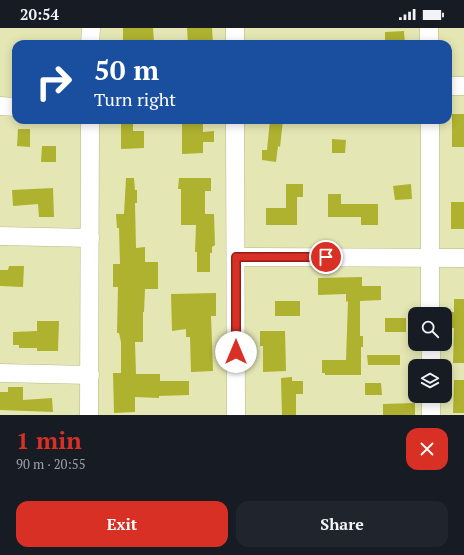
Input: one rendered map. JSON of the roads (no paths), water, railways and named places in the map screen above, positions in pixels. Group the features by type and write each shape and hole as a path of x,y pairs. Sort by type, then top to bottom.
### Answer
{"street":[{"path":"90,28 90,40"},
{"path":"235,28 235,40"},
{"path":"429,28 430,40"},
{"path":"452,86 464,86"},
{"path":"0,106 12,107"},
{"path":"90,124 90,415"},
{"path":"235,124 236,415"},
{"path":"430,124 430,307"},
{"path":"0,236 90,238"},
{"path":"236,257 464,258"},
{"path":"0,373 90,375"},
{"path":"431,403 431,415"}]}
